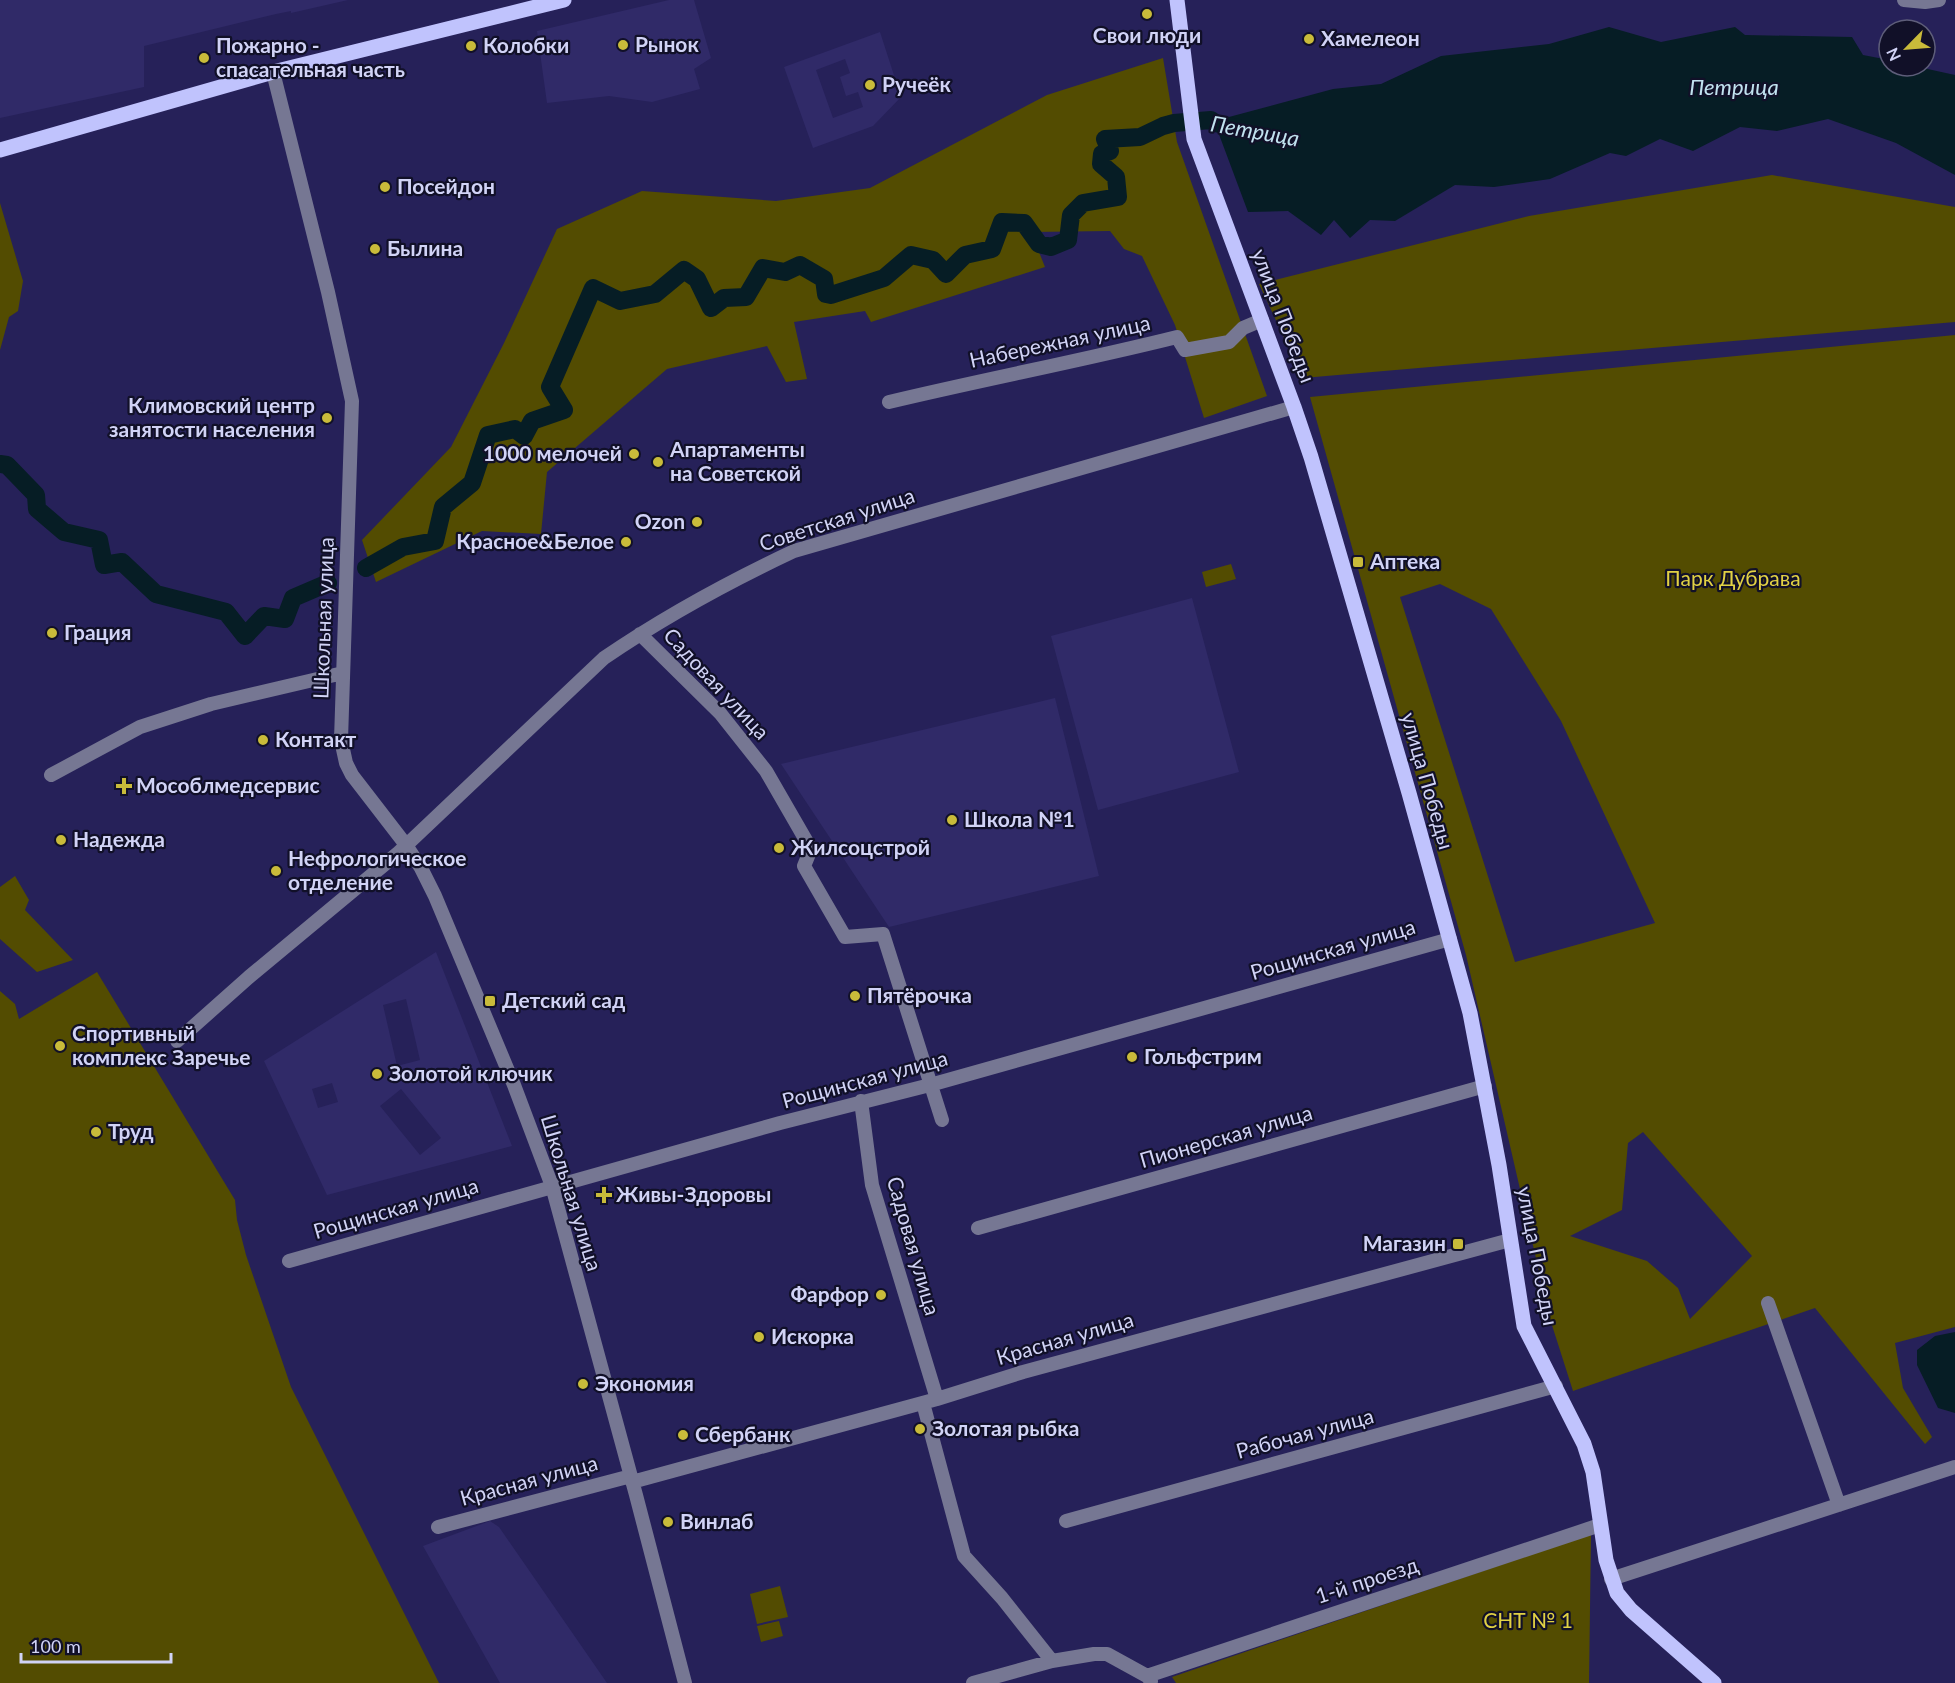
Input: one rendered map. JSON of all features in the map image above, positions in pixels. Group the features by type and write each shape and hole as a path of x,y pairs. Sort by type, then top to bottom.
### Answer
{"main road":[{"path":"0,150 273,72 564,0"},
{"name":"улица Победы","path":"1178,0 1194,139 1294,407 1347,577 1470,1013 1485,1086 1524,1326 1584,1444 1593,1472 1606,1560 1617,1593 1631,1610 1714,1683"}],"street":[{"path":"1904,0 1925,3 1939,0"},
{"name":"Школьная улица","path":"273,72 328,292 352,401 341,740 346,763 352,775 406,845 435,896 514,1085 552,1186 685,1683"},
{"name":"Набережная улица","path":"889,402 982,379 1097,357 1177,337 1185,350 1229,342 1243,328 1262,320"},
{"name":"Советская улица","path":"177,1041 249,977 406,845 604,658 640,634 752,571 794,551 1294,407"},
{"name":"Садовая улица","path":"640,634 720,712 766,771 811,849 804,866 845,937 884,934 942,1120"},
{"path":"51,775 140,727 211,704 343,674"},
{"name":"Рощинская улица","path":"289,1261 552,1186 861,1101 930,1085 1450,939"},
{"name":"Пионерская улица","path":"978,1228 1485,1086"},
{"name":"Садовая улица","path":"861,1101 872,1185 930,1401 964,1557 1002,1598 1052,1661"},
{"name":"Красная улица","path":"438,1527 930,1401 1023,1372 1510,1240"},
{"path":"1768,1303 1839,1505"},
{"name":"Рабочая улица","path":"1066,1521 1556,1386"},
{"path":"1611,1579 1955,1467"},
{"name":"1-й проезд","path":"1149,1679 1600,1525"},
{"path":"973,1683 1052,1661 1094,1654 1107,1654 1149,1679"}],"shaded area":[{"path":"0,0 348,0 291,13 291,11 276,14 144,46 144,87 0,118"},
{"name":"Рынок","path":"669,0 694,0 711,58 694,69 700,89 652,102 609,96 547,103 537,31"},
{"name":"Ручеёк","path":"880,32 901,97 873,126 813,148 784,67","holes":["845,59 850,73 840,77 846,96 858,92 863,107 833,118 816,70"]},
{"path":"1192,598 1239,772 1098,810 1051,636"},
{"name":"Школа №1","path":"1055,698 1099,876 889,927 781,764"},
{"name":"Золотой ключик","path":"436,952 512,1146 327,1195 264,1061","holes":["406,999 420,1060 397,1066 383,1005","332,1083 338,1102 318,1108 312,1089","401,1089 441,1138 420,1155 380,1106"]},
{"path":"490,1521 499,1527 607,1683 500,1683 423,1546"}],"green space":[{"path":"1163,58 1177,142 1267,396 1204,418 1175,325 1142,256 1124,249 1110,231 1031,232 1045,267 871,322 865,311 794,322 807,379 786,382 767,346 667,369 547,472 541,534 482,531 376,582 362,540 451,447 504,343 557,229 642,191 776,201 870,188 1047,95"},
{"path":"1772,175 1955,207 1955,322 1303,378 1259,284 1529,216"},
{"path":"0,203 23,281 18,311 9,317 0,350"},
{"name":"Парк Дубрава","path":"1955,335 1955,1327 1895,1343 1903,1388 1932,1437 1925,1444 1815,1308 1573,1391 1550,1319 1466,955 1310,397","holes":["1440,584 1491,609 1561,721 1655,923 1515,962 1400,597","1643,1132 1752,1256 1690,1319 1678,1288 1647,1261 1570,1236 1622,1210 1628,1143"]},
{"path":"1231,564 1236,579 1206,587 1202,572"},
{"path":"15,876 29,900 25,910 73,960 37,972 0,939 0,887"},
{"path":"97,972 235,1200 237,1220 246,1255 291,1387 439,1683 0,1683 0,991 15,1004 19,1019"},
{"name":"СНТ № 1","path":"1591,1534 1589,1683 1176,1683 1172,1677"},
{"path":"780,1586 788,1617 757,1624 750,1594"},
{"path":"779,1621 783,1636 761,1642 757,1626"}],"water":[{"path":"1609,27 1661,42 1735,27 1745,35 1852,37 1863,55 1877,58 1877,78 1937,78 1937,71 1955,75 1955,175 1896,143 1828,119 1777,131 1740,127 1693,151 1660,139 1626,156 1610,153 1550,179 1494,187 1455,185 1395,221 1370,220 1350,238 1334,220 1321,235 1288,211 1248,212 1214,121 1333,89 1381,84 1441,56 1549,44"},
{"path":"1955,1332 1955,1413 1938,1408 1917,1365 1917,1350 1935,1336"}],"waterway":[{"name":"Петрица","path":"366,568 403,547 435,541 443,507 472,483 488,435 515,429 524,436 532,421 564,410 550,387 593,288 620,301 655,294 684,270 697,279 711,308 724,298 746,297 763,268 785,272 800,265 824,279 826,294 831,295 884,278 911,255 933,260 946,274 965,255 992,249 1002,222 1024,223 1039,244 1051,247 1068,240 1071,215 1083,203 1118,197 1116,177 1101,164 1102,154 1110,151 1105,139 1140,137 1174,123 1211,120 1238,128"},
{"name":"Петрица","path":"0,464 7,465 36,495 37,509 64,532 99,540 104,565 122,562 156,594 226,612 245,636 264,616 285,619 293,598 328,583"}],"place":[{"name":"Свои люди","path":"1147,14"},
{"name":"Хамелеон","path":"1309,39"},
{"name":"Рынок","path":"623,45"},
{"name":"Колобки","path":"471,46"},
{"name":"Пожарно - спасательная часть","path":"204,58"},
{"name":"Ручеёк","path":"870,85"},
{"name":"Посейдон","path":"385,187"},
{"name":"Былина","path":"375,249"},
{"name":"Климовский центр занятости населения","path":"327,418"},
{"name":"1000 мелочей","path":"634,454"},
{"name":"Апартаменты на Советской","path":"658,462"},
{"name":"Ozon","path":"697,522"},
{"name":"Красное&Белое","path":"626,542"},
{"name":"Аптека","path":"1358,562"},
{"name":"Грация","path":"52,633"},
{"name":"Контакт","path":"263,740"},
{"name":"Мособлмедсервис","path":"124,786"},
{"name":"Школа №1","path":"952,820"},
{"name":"Надежда","path":"61,840"},
{"name":"Жилсоцстрой","path":"779,848"},
{"name":"Нефрологическое отделение","path":"276,871"},
{"name":"Пятёрочка","path":"855,996"},
{"name":"Детский сад","path":"490,1001"},
{"name":"Спортивный комплекс Заречье","path":"60,1046"},
{"name":"Гольфстрим","path":"1132,1057"},
{"name":"Золотой ключик","path":"377,1074"},
{"name":"Труд","path":"96,1132"},
{"name":"Живы-Здоровы","path":"604,1195"},
{"name":"Магазин","path":"1458,1244"},
{"name":"Фарфор","path":"881,1295"},
{"name":"Искорка","path":"759,1337"},
{"name":"Экономия","path":"583,1384"},
{"name":"Золотая рыбка","path":"920,1429"},
{"name":"Сбербанк","path":"683,1435"},
{"name":"Винлаб","path":"668,1522"}]}
